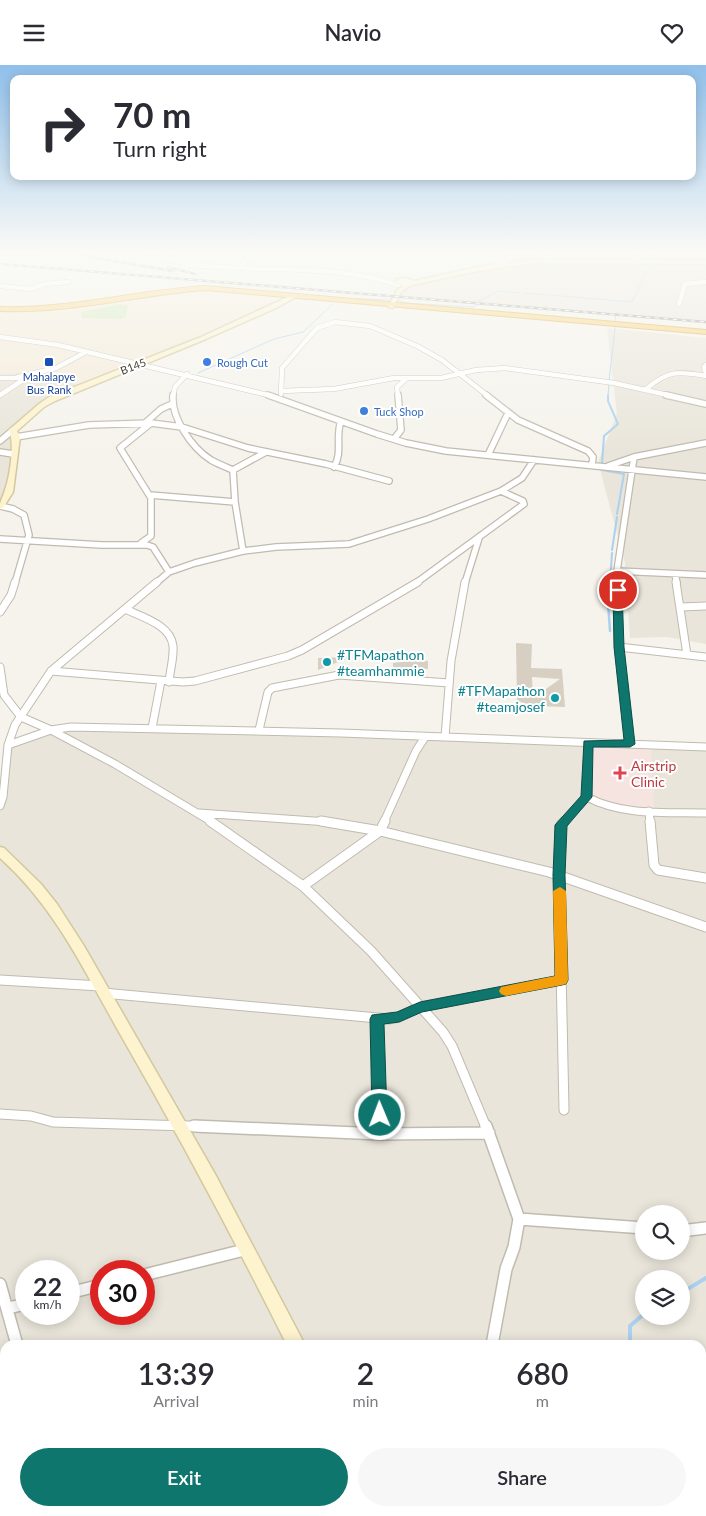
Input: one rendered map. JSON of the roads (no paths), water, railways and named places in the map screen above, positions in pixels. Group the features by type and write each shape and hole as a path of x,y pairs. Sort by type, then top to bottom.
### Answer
{"highway":[{"path":"517,317 706,333"}],"street":[{"name":"B145","path":"15,433 49,400 214,335 251,317"},
{"path":"281,399 281,372 289,358 306,342 317,328 330,323 356,323 383,331 434,355 523,423 588,451 593,457 592,465"},
{"path":"0,337 51,344 187,374 281,399 394,439 446,451 706,477"},
{"path":"18,377 56,367 86,351"},
{"path":"157,357 155,362 158,368"},
{"path":"645,390 661,375 670,372 706,374 704,367 706,365"},
{"path":"281,391 334,389 384,379 441,378 490,368 518,368 645,390 706,405"},
{"path":"187,374 173,390 172,404 182,427 211,460 233,470"},
{"path":"0,378 26,378 0,395"},
{"path":"394,439 401,430 397,387 408,378"},
{"path":"139,543 151,536 150,495 120,448 162,409 172,404"},
{"path":"488,455 508,413"},
{"path":"334,467 339,458 336,429 341,421"},
{"path":"0,441 15,433 89,425 148,423 182,427 266,452 389,481"},
{"path":"0,612 11,595 29,535 24,515 13,509 0,506 9,492 15,433"},
{"path":"606,467 634,457 706,443"},
{"path":"0,452 13,454"},
{"path":"233,470 266,452"},
{"path":"630,744 619,647 617,571 634,457"},
{"path":"0,806 8,745 15,725 52,671 169,572 195,563 243,551 276,547 349,544 428,519 501,491 522,478 534,460"},
{"path":"233,470 235,502 243,551"},
{"path":"52,671 169,682 195,681 288,656 302,650 398,595 524,504 523,501 501,491"},
{"path":"150,495 235,502"},
{"path":"445,737 449,683 460,598 468,567 479,538"},
{"path":"0,539 102,545 139,543 152,547 169,572"},
{"path":"617,571 706,575"},
{"path":"675,574 687,655"},
{"path":"681,607 706,606"},
{"path":"125,609 164,630 170,637 173,647 169,682"},
{"path":"619,647 706,657"},
{"path":"0,667 4,695 22,717 116,764 199,813 303,886 371,951 443,1032 452,1046 489,1133 519,1219 514,1247 506,1269 493,1340"},
{"path":"259,731 268,692 272,689 339,675 449,683"},
{"path":"152,728 161,681"},
{"path":"8,745 51,730 71,727 259,731 706,747"},
{"path":"303,886 380,831 416,751 425,737"},
{"path":"564,1110 559,875 561,825 587,797 588,743"},
{"path":"587,797 600,805 649,811 706,813"},
{"path":"649,811 654,865 658,870 706,878"},
{"path":"199,813 318,819 380,831 539,869 706,927"},
{"path":"0,851 21,868 45,895 67,927 181,1125 248,1249 294,1340"},
{"path":"0,979 377,1019 399,1017 420,1007 562,980"},
{"path":"377,1019 380,1134"},
{"path":"0,1114 31,1116 53,1122 181,1125 380,1134 489,1133"},
{"path":"519,1219 635,1227"},
{"path":"690,1230 706,1228"},
{"path":"155,1272 248,1249"},
{"path":"0,1284 8,1308 15,1340"},
{"path":"8,1308 15,1306"}],"waterway":[{"path":"198,373 274,339 303,332 319,317"},
{"path":"615,322 616,317"},
{"path":"609,381 615,328"},
{"path":"608,396 609,383"},
{"path":"602,464 604,436 618,424 608,401 608,396"},
{"path":"602,470 624,474 617,514"},
{"path":"612,550 617,517"},
{"path":"610,583 612,553"},
{"path":"610,582 608,602 610,631"},
{"path":"690,1288 706,1278"},
{"path":"630,1340 630,1326 635,1322"}],"railway":[{"path":"642,317 706,322"}],"place":[{"name":"Mahalapye Bus Rank","path":"49,362"},
{"name":"Rough Cut","path":"207,362"},
{"name":"Tuck Shop","path":"364,411"},
{"name":"#TFMapathon #teamhammie","path":"327,662"},
{"name":"#TFMapathon #teamjosef","path":"555,698"},
{"name":"Airstrip Clinic","path":"620,773"}]}
